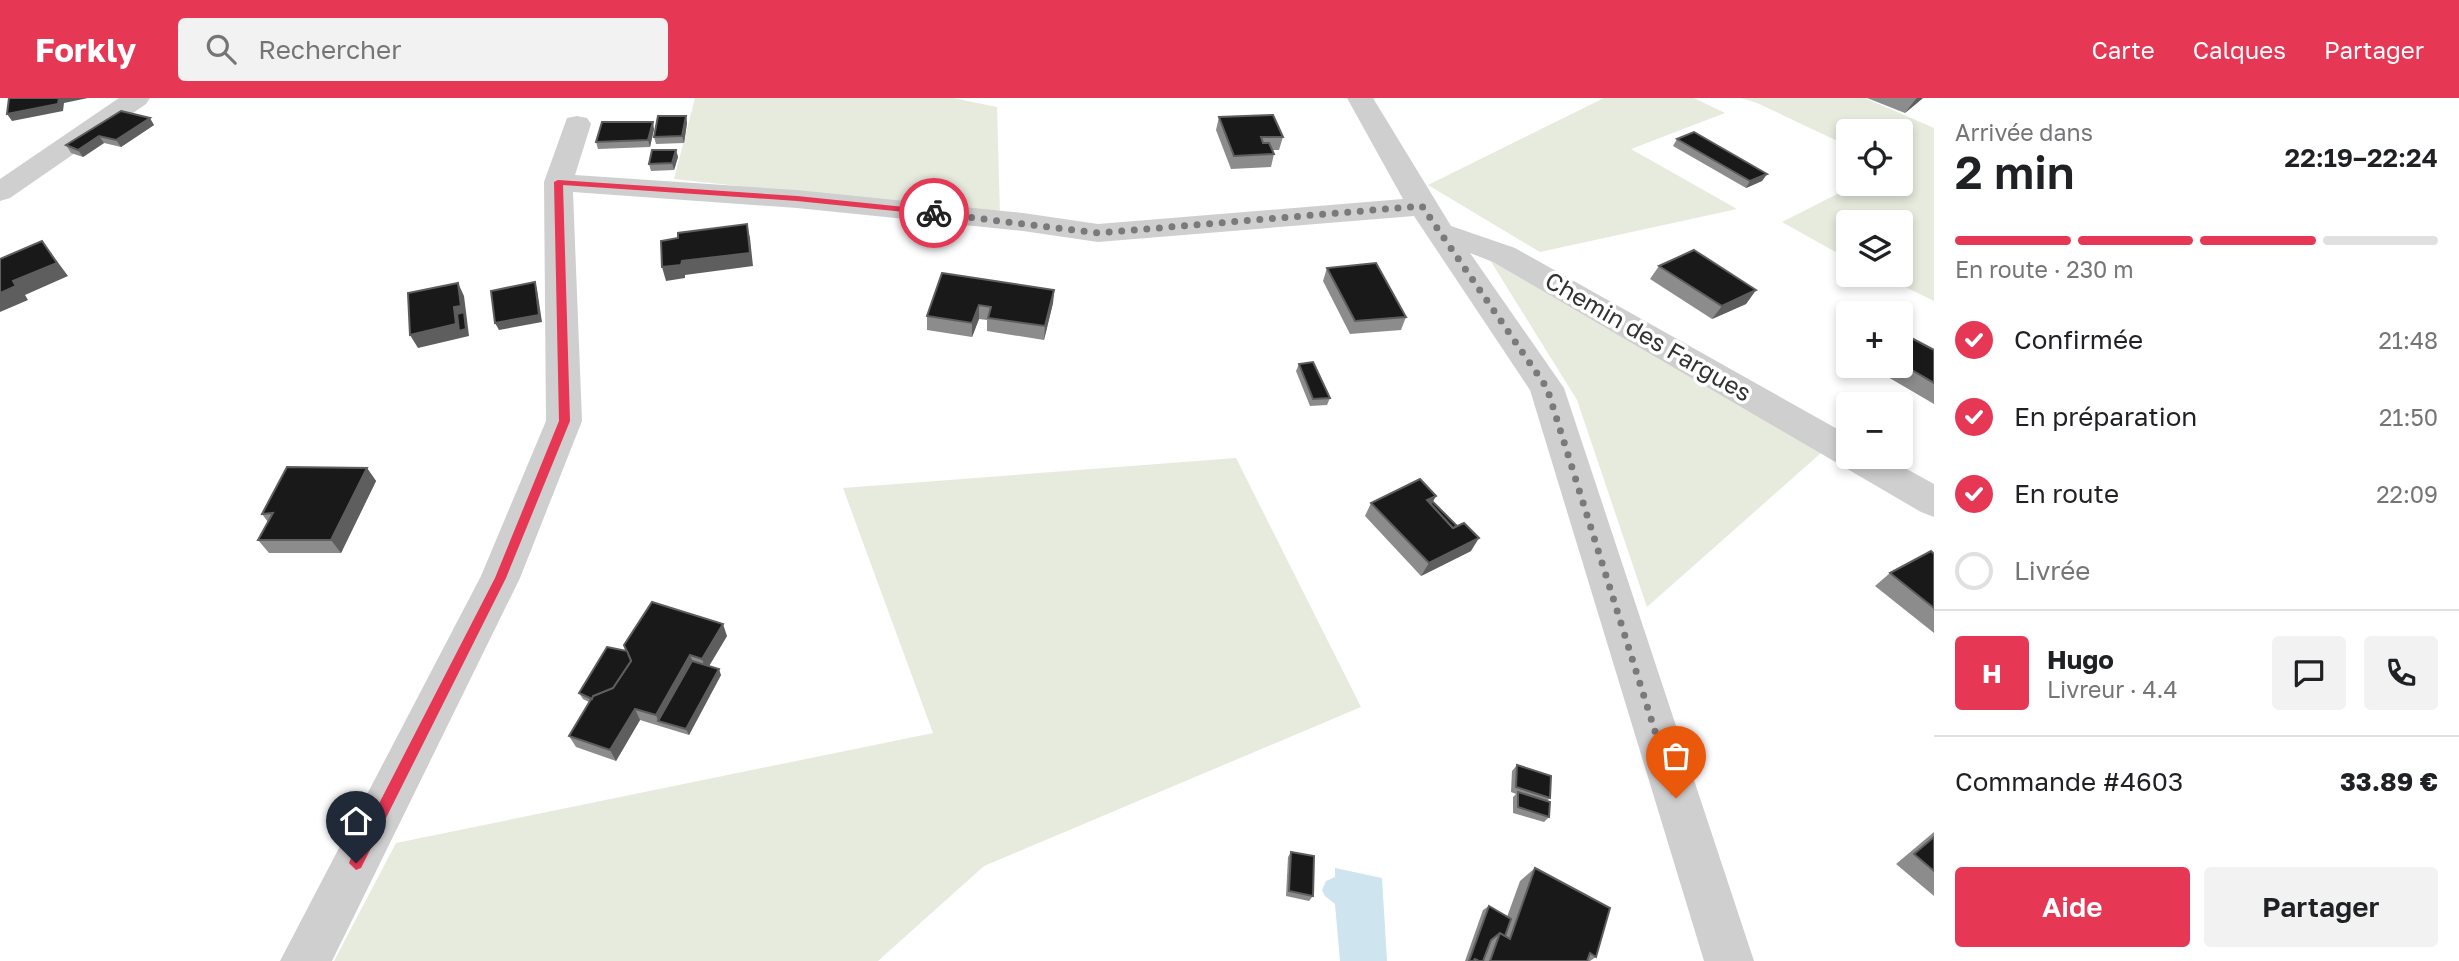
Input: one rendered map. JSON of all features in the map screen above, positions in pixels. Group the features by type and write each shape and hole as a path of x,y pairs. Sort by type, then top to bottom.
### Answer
{"street":[{"path":"0,192 137,98"},
{"path":"1360,98 1432,220 1547,388 1729,961"},
{"path":"305,961 500,578 564,421 558,182 577,124"},
{"path":"558,182 797,199 1023,222 1098,233 1432,220"},
{"name":"Chemin des Fargues","path":"1432,220 1504,255 1836,445"},
{"path":"1877,469 1934,502"}],"shaded area":[{"path":"695,98 953,98 997,107 1000,214 674,179"},
{"path":"1604,98 1694,98 1725,113 1631,149 1737,209 1540,252 1428,185"},
{"path":"1741,98 1865,98 1934,128 1934,301 1905,287 1913,287 1913,210 1836,210 1836,252 1782,222 1836,195 1913,196 1913,119 1836,119 1836,140"},
{"path":"1490,260 1821,453 1647,607 1577,400"},
{"path":"1236,458 1361,707 984,866 878,961 334,961 396,843 933,733 843,488"}],"water":[{"path":"1335,868 1382,878 1387,961 1340,961 1335,904 1322,890 1326,881 1335,877"}],"building":[{"path":"9,98 59,98 58,104 7,114"},
{"path":"121,111 150,118 116,140 99,136 78,150 66,145"},
{"path":"1273,115 1283,137 1261,137 1263,143 1269,143 1274,154 1234,156 1219,117"},
{"path":"658,116 686,116 682,136 654,137"},
{"path":"602,122 653,122 648,140 596,142"},
{"path":"1694,132 1767,174 1750,181 1677,139"},
{"path":"652,150 676,150 672,163 649,164"},
{"path":"747,224 750,253 682,261 681,265 662,267 661,241 678,238 678,233"},
{"path":"42,241 57,263 13,281 16,286 0,293 0,259"},
{"path":"1694,250 1756,290 1722,306 1659,266"},
{"path":"1376,263 1406,317 1355,321 1327,268"},
{"path":"942,273 1054,290 1045,326 988,318 991,307 979,305 972,323 927,316"},
{"path":"535,282 539,315 495,323 491,291"},
{"path":"458,283 461,306 454,307 456,324 410,335 408,293"},
{"path":"464,312 466,329 459,331 457,314"},
{"path":"1913,339 1934,350 1934,383 1913,371"},
{"path":"1313,362 1330,398 1313,399 1299,364"},
{"path":"287,467 367,468 331,540 258,540 273,513 262,514"},
{"path":"1420,479 1436,496 1427,500 1453,528 1464,523 1479,538 1429,563 1371,503"},
{"path":"1433,502 1457,526 1453,528 1430,503"},
{"path":"1931,551 1934,554 1934,608 1890,573"},
{"path":"652,602 723,624 702,659 690,655 656,715 635,709 610,750 569,736 593,696 613,688 631,661 624,645"},
{"path":"607,647 627,651 631,661 613,688 593,696 592,699 579,693"},
{"path":"692,661 719,669 686,729 658,721"},
{"path":"1517,765 1551,776 1550,798 1516,787"},
{"path":"1518,792 1550,802 1549,817 1518,807"},
{"path":"1934,837 1934,871 1914,854"},
{"path":"1291,852 1314,856 1313,896 1289,891"},
{"path":"1535,868 1610,908 1596,957 1590,953 1587,961 1490,961 1500,933 1510,939"},
{"path":"1489,906 1511,919 1505,936 1500,933 1491,940 1483,961 1469,961"}],"way so far":[{"path":"934,213 1098,233 1422,206 1547,388 1676,798"}],"route":[{"path":"356,863 500,578 564,421 558,182 797,199 934,213"}]}
